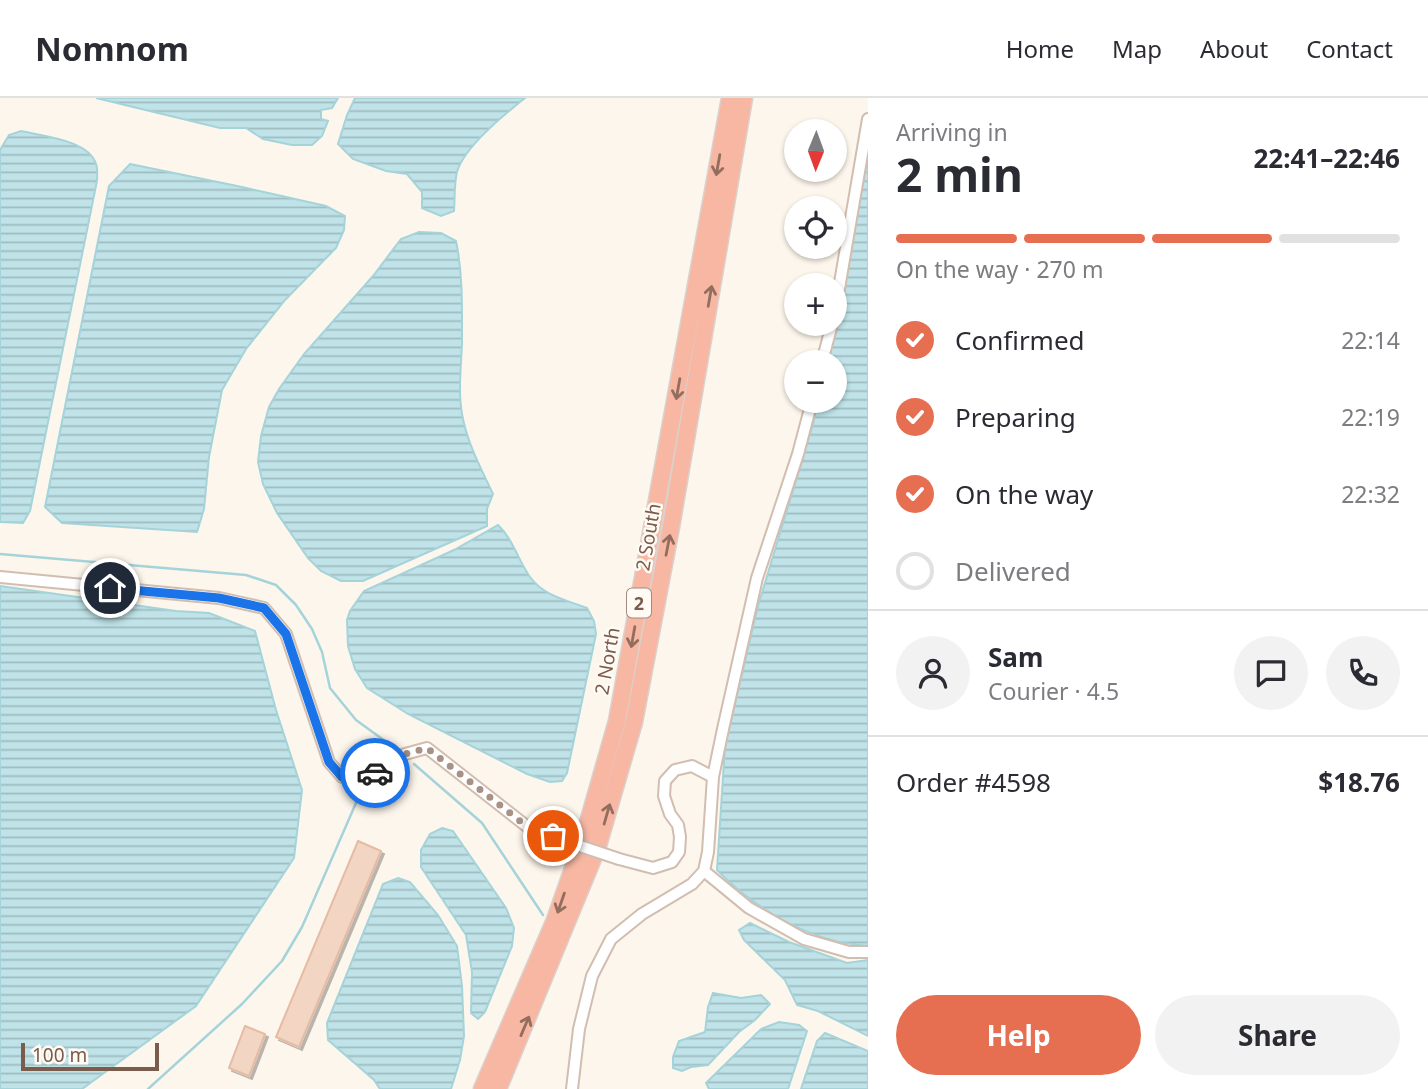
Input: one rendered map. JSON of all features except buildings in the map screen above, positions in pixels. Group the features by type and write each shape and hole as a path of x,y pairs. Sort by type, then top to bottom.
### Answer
{"highway":[{"name":"2 North","path":"482,1089 555,920 583,840 617,721 730,98"},
{"name":"2 South","path":"498,1089 597,849 634,722 671,527 744,98"}],"street":[{"path":"842,273 868,119"},
{"path":"572,1089 579,1029 592,976 611,939 642,914 692,884 705,871 713,777 757,578 809,413"},
{"path":"0,577 219,598 264,608 286,634 329,762 342,777 362,777 382,771 405,754 427,748 529,828 619,859 653,868 672,862 679,852 680,837 678,825 670,814 664,796 665,781 675,770 692,766 713,777"},
{"path":"705,871 749,908 804,939 849,952 868,952"}],"water":[{"path":"96,98 338,98 332,108 321,110 321,119 328,121 322,136 312,145 292,145 263,139 246,128 220,128"},
{"path":"355,98 525,98 486,132 468,152 457,172 454,211 441,216 422,208 422,192 407,174 386,171 353,159 338,144"},
{"path":"21,131 75,144 92,156 97,166 97,181 30,511 23,523 0,522 0,150 9,135"},
{"path":"868,156 866,946 822,937 789,923 743,894 717,870 725,746 758,606 815,413 847,413 847,350 830,350 833,336 847,336 846,273"},
{"path":"130,164 326,206 345,216 344,230 336,248 285,300 246,349 222,390 209,457 204,509 197,532 62,523 45,507 109,186"},
{"path":"419,232 441,233 456,241 462,292 461,405 471,445 493,494 487,509 487,526 363,581 341,581 321,571 308,558 277,513 263,484 258,462 261,436 269,407 304,354 373,276 401,239"},
{"path":"498,525 508,537 530,577 542,589 587,608 594,621 596,634 567,773 562,781 550,782 527,774 408,714 367,688 355,669 348,646 347,620 364,591 454,550"},
{"path":"0,586 176,611 209,613 255,631 276,710 302,790 294,858 196,1006 82,1089 0,1089"},
{"path":"442,828 453,831 506,908 514,928 512,946 485,1012 478,1019 471,1013 472,972 466,935 421,867 421,850 430,834"},
{"path":"398,878 410,882 438,915 457,946 464,1036 451,1089 380,1089 374,1080 328,1040 327,1023 383,884"},
{"path":"750,923 789,942 847,963 868,960 868,1036 818,1011 797,1005 785,980 744,940 739,930"},
{"path":"713,993 741,998 761,995 770,1004 708,1065 682,1071 673,1068 673,1057 679,1041 705,1032"},
{"path":"779,1022 799,1025 807,1031 788,1089 709,1089 706,1083 761,1029"},
{"path":"825,1033 868,1051 868,1089 801,1089 817,1041"}],"waterway":[{"path":"0,554 246,575 276,585 296,605 312,629 322,652 330,688 356,720 396,749"},
{"path":"370,771 387,744"},
{"path":"414,764 482,823 543,915"},
{"path":"148,1089 242,1004 282,961 302,927 366,780"}],"way so far":[{"path":"375,773 405,754 427,748 529,828 553,836"}],"route":[{"path":"110,588 219,598 264,608 286,634 329,762 342,777 362,777 375,773"}]}
